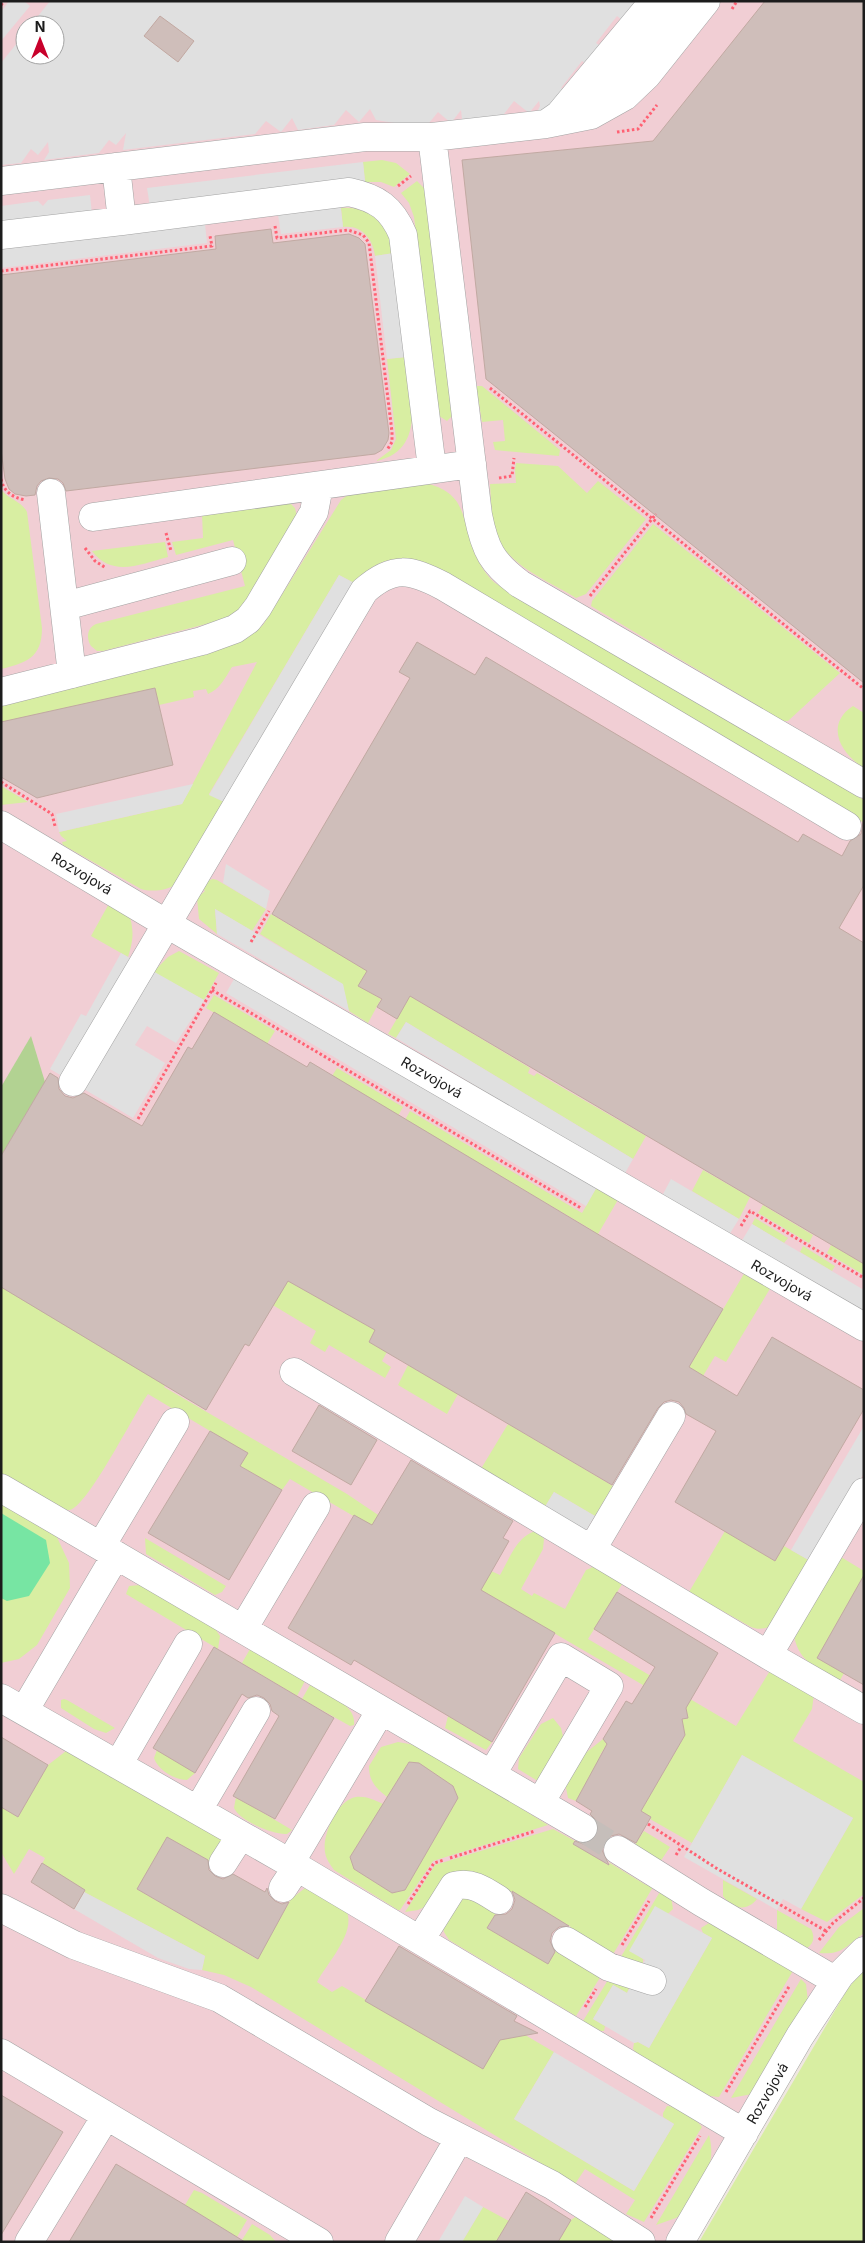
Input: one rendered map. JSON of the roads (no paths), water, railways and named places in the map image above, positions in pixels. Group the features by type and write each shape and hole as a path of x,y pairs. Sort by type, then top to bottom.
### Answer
{"lane":[{"path":"546,124 559,115 654,1"},
{"path":"591,115 628,62 675,1"},
{"path":"1,181 365,137 432,137 546,124 591,115 625,96 647,75 706,1"},
{"path":"432,137 478,515 483,538 490,556 508,576 864,784"},
{"path":"116,167 122,221"},
{"path":"1,235 350,192 376,200 395,219 403,235 432,468"},
{"path":"94,517 319,486 432,468 472,464"},
{"path":"1,692 202,641 235,629 248,620 314,512 319,486"},
{"path":"51,495 72,674"},
{"path":"65,606 232,561"},
{"path":"73,1082 364,591 375,581 390,574 419,574 443,586 847,826"},
{"name":"Rozvojová","path":"1,825 167,924 864,1327"},
{"path":"294,1372 864,1710"},
{"path":"592,1549 671,1416"},
{"path":"175,1422 109,1550 13,1704 241,1835 290,1873 420,1940 744,2133"},
{"path":"1,1488 583,1828"},
{"path":"768,1654 864,1492"},
{"path":"243,1629 316,1506"},
{"path":"118,1765 188,1644"},
{"path":"492,1774 561,1658 609,1686 540,1803"},
{"path":"290,1873 382,1710"},
{"path":"198,1810 256,1711"},
{"path":"223,1863 241,1835"},
{"path":"618,1850 836,1981"},
{"path":"420,1940 454,1886 470,1885 499,1900"},
{"path":"1,1908 74,1945 219,1998 459,2139 552,2186 640,2241"},
{"path":"566,1942 609,1967 652,1981"},
{"name":"Rozvojová","path":"680,2242 800,2036 836,1981 864,1951"},
{"path":"1,2053 311,2240"},
{"path":"30,2242 106,2116"},
{"path":"399,2242 459,2139"}],"tunnel":[{"path":"583,1828 618,1850"}]}
